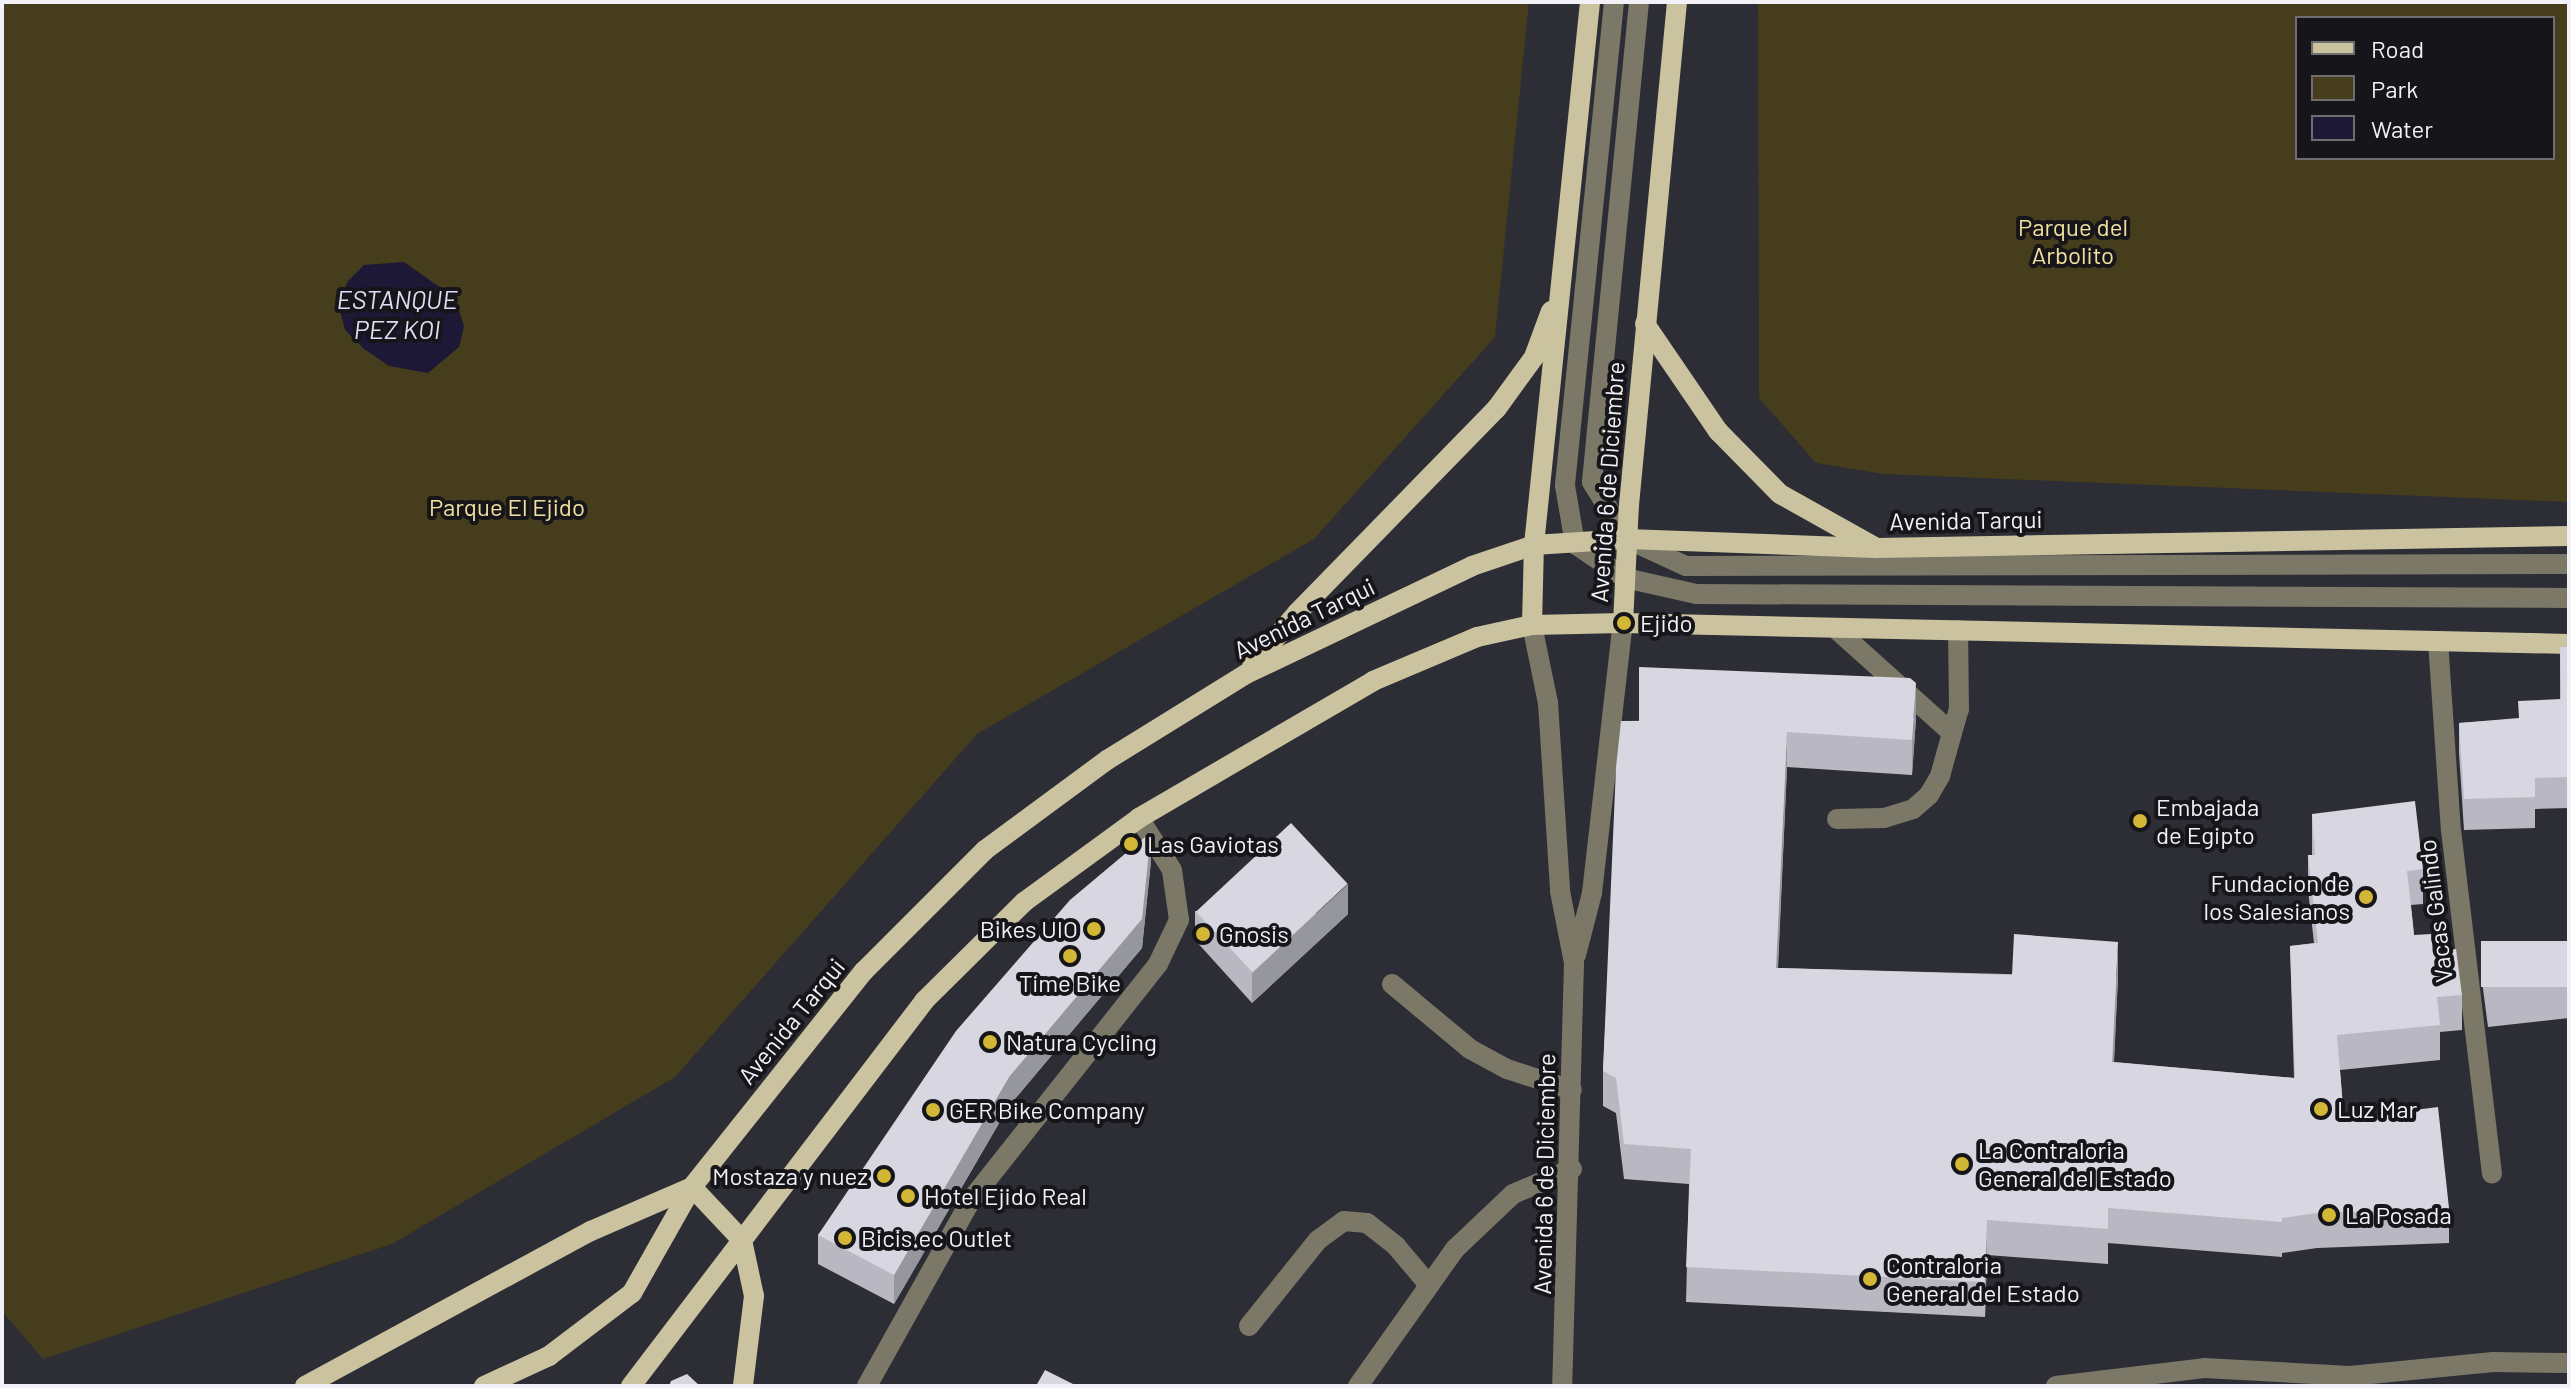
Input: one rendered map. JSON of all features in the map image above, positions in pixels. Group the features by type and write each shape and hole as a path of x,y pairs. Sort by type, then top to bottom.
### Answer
{"main road":[{"name":"Avenida 6 de Diciembre","path":"1532,625 1534,545 1590,2"},
{"name":"Avenida 6 de Diciembre","path":"1623,623 1645,324 1677,2"},
{"path":"1246,674 1297,613 1497,408 1534,357 1561,285"},
{"path":"1645,324 1718,431 1780,494 1876,548"},
{"name":"Avenida Tarqui","path":"305,1386 591,1231 692,1187 864,971 985,850 1107,760 1246,674 1472,566 1534,545 1627,539 1876,548 2569,536"},
{"path":"631,1386 924,1001 1024,902 1139,818 1373,681 1477,637 1532,625 1623,623 2569,644"},
{"path":"484,1386 549,1356 632,1293 692,1187 742,1240 754,1296 743,1386"}],"street":[{"path":"1614,2 1565,486 1575,544 1625,578 1696,594 2569,598"},
{"path":"1639,2 1592,482 1627,539 1686,566 2569,564"},
{"name":"Avenida 6 de Diciembre","path":"1574,963 1592,893 1610,700 1623,623"},
{"name":"Avenida 6 de Diciembre","path":"1532,625 1548,703 1559,878 1574,963 1572,1169 1562,1386"},
{"path":"1835,628 1952,733"},
{"path":"1837,819 1884,818 1913,809 1940,776 1959,709 1958,630"},
{"name":"Vacas Galindo","path":"2438,641 2450,750 2451,830 2492,1174"},
{"path":"867,1386 971,1200 1163,953 1179,920 1172,870 1139,818"},
{"path":"1392,984 1470,1049 1507,1069 1572,1090"},
{"path":"1358,1386 1455,1249 1513,1194 1572,1169"},
{"path":"1249,1326 1318,1240 1344,1221 1367,1223 1396,1246 1429,1285"},
{"path":"2056,1386 2204,1368 2355,1381 2493,1362 2569,1363"},
{"path":"2355,1381 2369,1386"}],"green space":[{"name":"Parque El Ejido","path":"2,2 1529,2 1495,337 1314,539 977,734 675,1077 392,1244 43,1359 2,1311"},
{"name":"Parque del Arbolito","path":"1758,2 2569,2 2569,502 1883,474 1816,463 1759,398"}],"water":[{"name":"ESTANQUE PEZ KOI","path":"404,262 455,298 464,326 459,347 428,373 389,366 364,349 345,330 338,303 348,281 364,265"}],"building":[{"path":"2560,647 2569,647 2569,777 2535,778 2535,797 2464,799 2459,723 2519,718 2518,701 2561,699"},
{"path":"1639,667 1910,678 1916,683 1912,740 1787,732 1776,968 2012,975 2014,934 2118,942 2112,1062 2295,1078 2290,946 2318,943 2308,855 2315,855 2312,814 2415,801 2423,869 2407,871 2414,935 2431,934 2433,952 2456,949 2462,995 2437,997 2440,1025 2337,1035 2344,1119 2438,1107 2449,1208 2317,1213 2282,1218 2282,1222 2108,1208 2108,1229 1987,1220 1985,1282 1686,1267 1691,1149 1624,1144 1616,1078 1603,1071 1616,767 1621,721 1639,721"},
{"path":"1291,823 1348,884 1253,972 1196,912"},
{"path":"1151,832 1142,919 1009,1077 894,1275 818,1235 956,1031 1070,900"},
{"path":"2481,941 2569,941 2569,987 2481,987"},
{"path":"1045,1370 1077,1386 1036,1386"},
{"path":"687,1374 700,1386 669,1386 671,1381"}],"place":[{"name":"Ejido","path":"1624,623"},
{"name":"Embajada de Egipto","path":"2140,821"},
{"name":"Las Gaviotas","path":"1131,844"},
{"name":"Fundacion de los Salesianos","path":"2366,897"},
{"name":"Bikes UIO","path":"1094,929"},
{"name":"Gnosis","path":"1203,934"},
{"name":"Time Bike","path":"1070,956"},
{"name":"Natura Cycling","path":"990,1042"},
{"name":"Luz Mar","path":"2321,1109"},
{"name":"GER Bike Company","path":"933,1110"},
{"name":"La Contraloria General del Estado","path":"1962,1164"},
{"name":"Mostaza y nuez","path":"884,1176"},
{"name":"Hotel Ejido Real","path":"908,1196"},
{"name":"La Posada","path":"2329,1215"},
{"name":"Bicis.ec Outlet","path":"845,1238"},
{"name":"Contraloria General del Estado","path":"1870,1279"}]}
